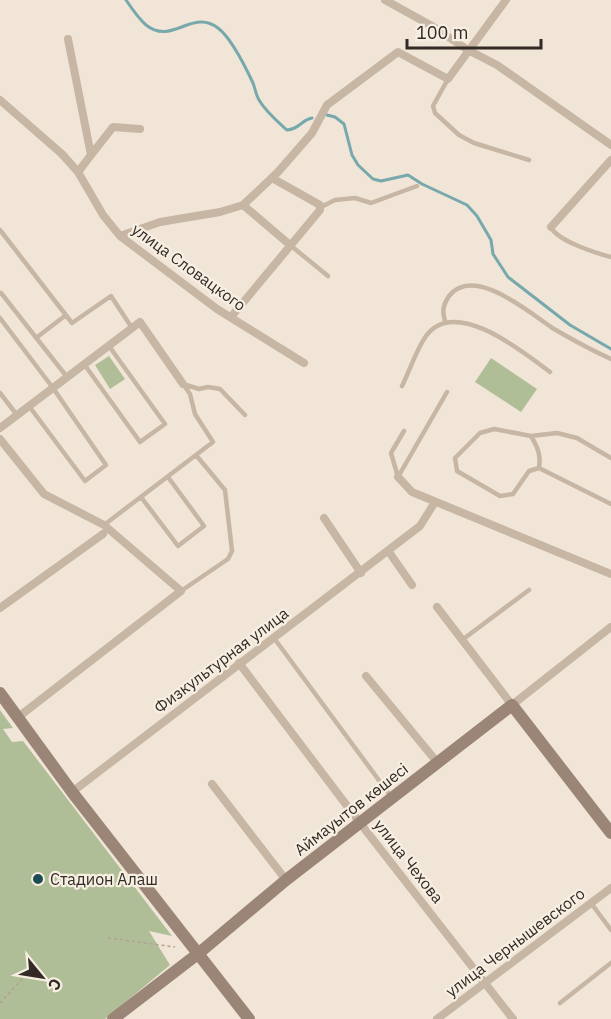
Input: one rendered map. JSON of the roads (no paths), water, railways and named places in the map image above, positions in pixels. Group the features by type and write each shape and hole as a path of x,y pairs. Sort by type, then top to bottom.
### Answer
{"street":[{"path":"385,0 497,65 611,145"},
{"path":"120,236 159,222 220,212 243,205 272,178 312,132 327,105 395,53 401,53 447,79 506,0"},
{"path":"68,39 91,155"},
{"name":"улица Словацкого","path":"0,100 62,154 78,172 103,215 120,236 231,317 304,363"},
{"path":"78,172 113,127 140,129"},
{"path":"551,227 611,160"},
{"path":"231,317 321,207 272,178"},
{"path":"243,205 290,245"},
{"path":"0,428 140,322 183,384"},
{"path":"0,439 44,494 104,530 181,591 17,718"},
{"path":"398,477 412,492 611,574"},
{"name":"Физкультурная улица","path":"72,792 239,663 389,552 420,526 435,502"},
{"path":"324,518 361,573"},
{"path":"0,608 104,530"},
{"path":"389,552 412,585"},
{"path":"437,607 611,834"},
{"name":"Аймауытов көшесі","path":"113,1019 199,953 286,880 611,627"},
{"name":"улица Чехова","path":"239,663 513,1019"},
{"path":"366,676 437,762"},
{"path":"0,693 72,792 249,1019"},
{"path":"212,784 286,880"},
{"name":"улица Чернышевского","path":"437,1019 611,888"}],"lane":[{"path":"447,79 433,106 435,113 459,135 474,143 530,160"},
{"path":"321,207 335,200 355,198 371,203 417,186"},
{"path":"551,227 553,232 568,240 611,257"},
{"path":"0,230 72,323 111,296 132,328"},
{"path":"290,245 328,276"},
{"path":"445,321 442,311 454,290 468,286 483,288 514,301 582,345 611,359"},
{"path":"0,293 67,377"},
{"path":"36,338 66,315"},
{"path":"0,318 53,388 106,465 85,481 29,406"},
{"path":"402,386 427,335 441,322 451,320 495,333 550,372"},
{"path":"84,364 140,442 165,424 109,346"},
{"path":"183,384 199,389 208,387 220,389 245,415"},
{"path":"104,530 141,497 213,442 195,414 190,394 183,384"},
{"path":"398,477 447,392"},
{"path":"0,393 17,415"},
{"path":"611,458 577,438 557,433 531,436 494,429 480,433 455,458 457,471 500,496 513,494 529,471 540,468 611,504"},
{"path":"398,477 391,453 404,431"},
{"path":"531,436 538,448 540,468"},
{"path":"181,591 228,559 232,551 225,490 196,455"},
{"path":"141,497 178,546 204,526 168,477"},
{"path":"462,640 529,590"},
{"path":"274,638 392,798"},
{"path":"591,903 611,930"},
{"path":"560,1003 611,963"}],"waterway":[{"path":"126,0 143,22 155,30 165,32 199,22 209,23 218,28 238,54 259,100 276,120 287,130 312,118"},
{"path":"327,115 335,117 344,124 352,155 358,165 373,179 381,181 408,175 467,205 477,216 491,240 493,254 508,277 570,325 611,349"}],"place":[{"name":"Стадион Алаш","path":"38,879"}]}
